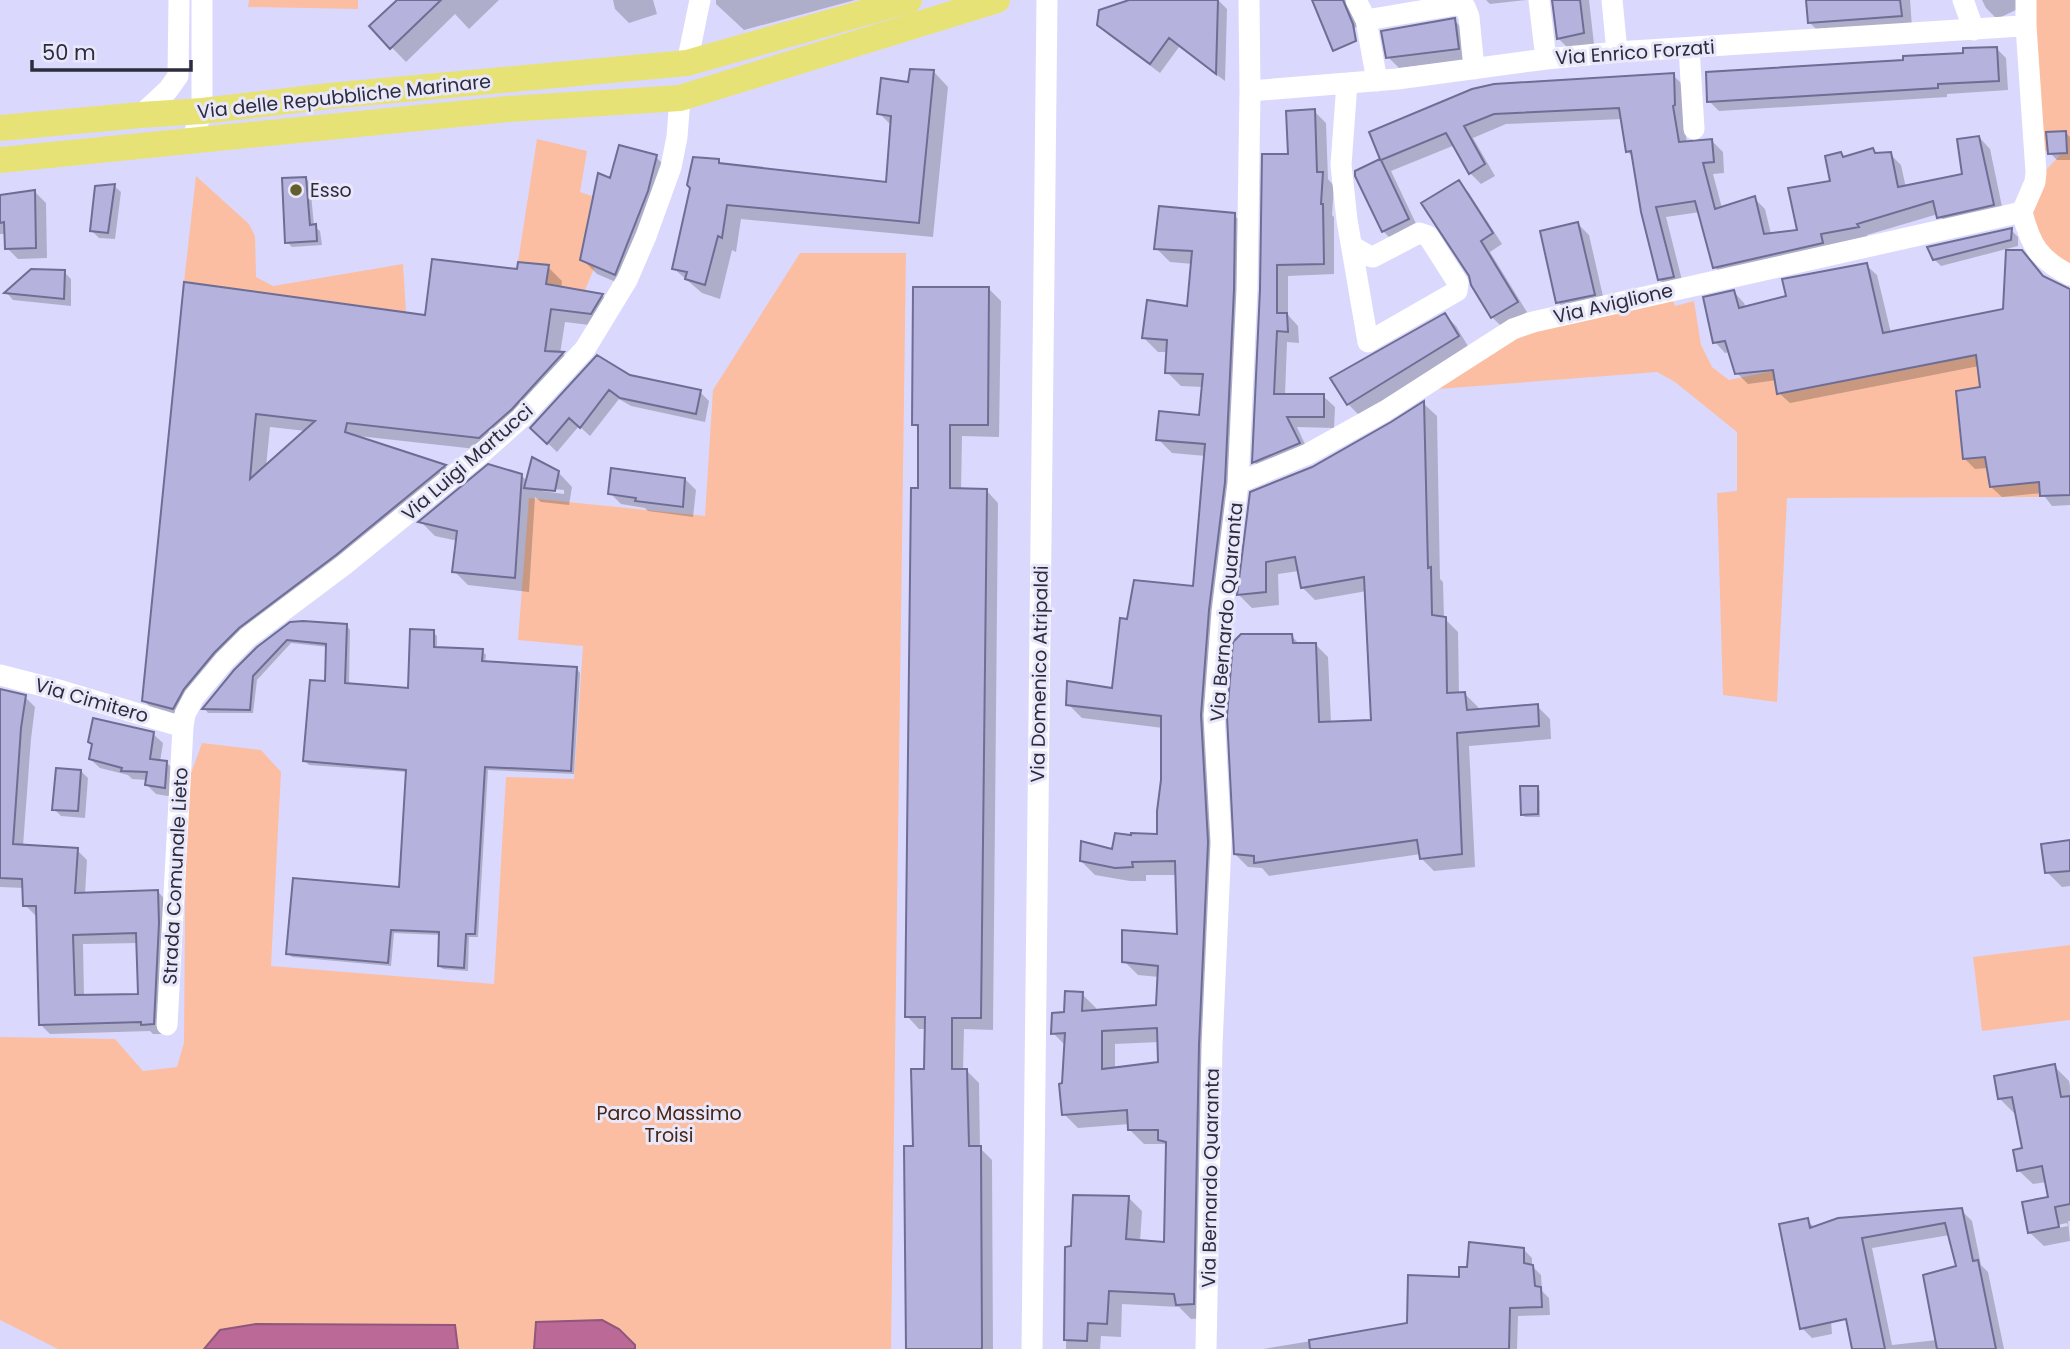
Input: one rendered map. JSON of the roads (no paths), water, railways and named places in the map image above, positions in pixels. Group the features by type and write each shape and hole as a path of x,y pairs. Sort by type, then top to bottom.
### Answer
{"main road":[{"name":"Via delle Repubbliche Marinare","path":"0,128 687,63 909,0"},
{"name":"Via delle Repubbliche Marinare","path":"0,160 508,109 680,98 997,0"},
{"path":"680,98 687,63"}],"street":[{"path":"179,0 177,76 192,111"},
{"path":"192,140 202,0"},
{"path":"687,63 700,0"},
{"name":"Via Domenico Atripaldi","path":"1031,1349 1047,0"},
{"name":"Via Bernardo Quaranta","path":"1206,1349 1212,1045 1221,842 1214,716 1222,612 1238,483 1247,289 1249,0"},
{"path":"1356,0 1366,20 1377,81"},
{"path":"1539,0 1546,59"},
{"path":"1612,0 1617,52"},
{"path":"1963,0 1974,30"},
{"path":"2026,0 2036,172 2035,182 2022,212 2030,240 2040,255 2070,275"},
{"path":"1366,20 1456,5 1465,7 1469,17 1474,69"},
{"name":"Via Enrico Forzati","path":"1250,91 1377,81 1617,52 2021,26"},
{"path":"1689,48 1694,129"},
{"path":"141,115 168,90 177,76"},
{"path":"1347,83 1341,165 1347,220 1368,342 1457,291 1458,283 1428,236 1419,233 1373,257 1353,247"},
{"name":"Via Luigi Martucci","path":"183,727 185,714 194,697 248,637 344,565 484,452 521,418 585,348 627,280 646,236 670,167 677,137 680,98"},
{"name":"Via Aviglione","path":"1238,483 1308,454 1385,411 1513,329 1533,321 2022,212"},
{"name":"Via Cimitero","path":"0,675 183,727"},
{"name":"Strada Comunale Lieto","path":"167,1025 183,727"}],"place":[{"name":"Esso","path":"296,190"}],"park label":[{"name":"Parco Massimo Troisi","path":"669,1124"}]}
